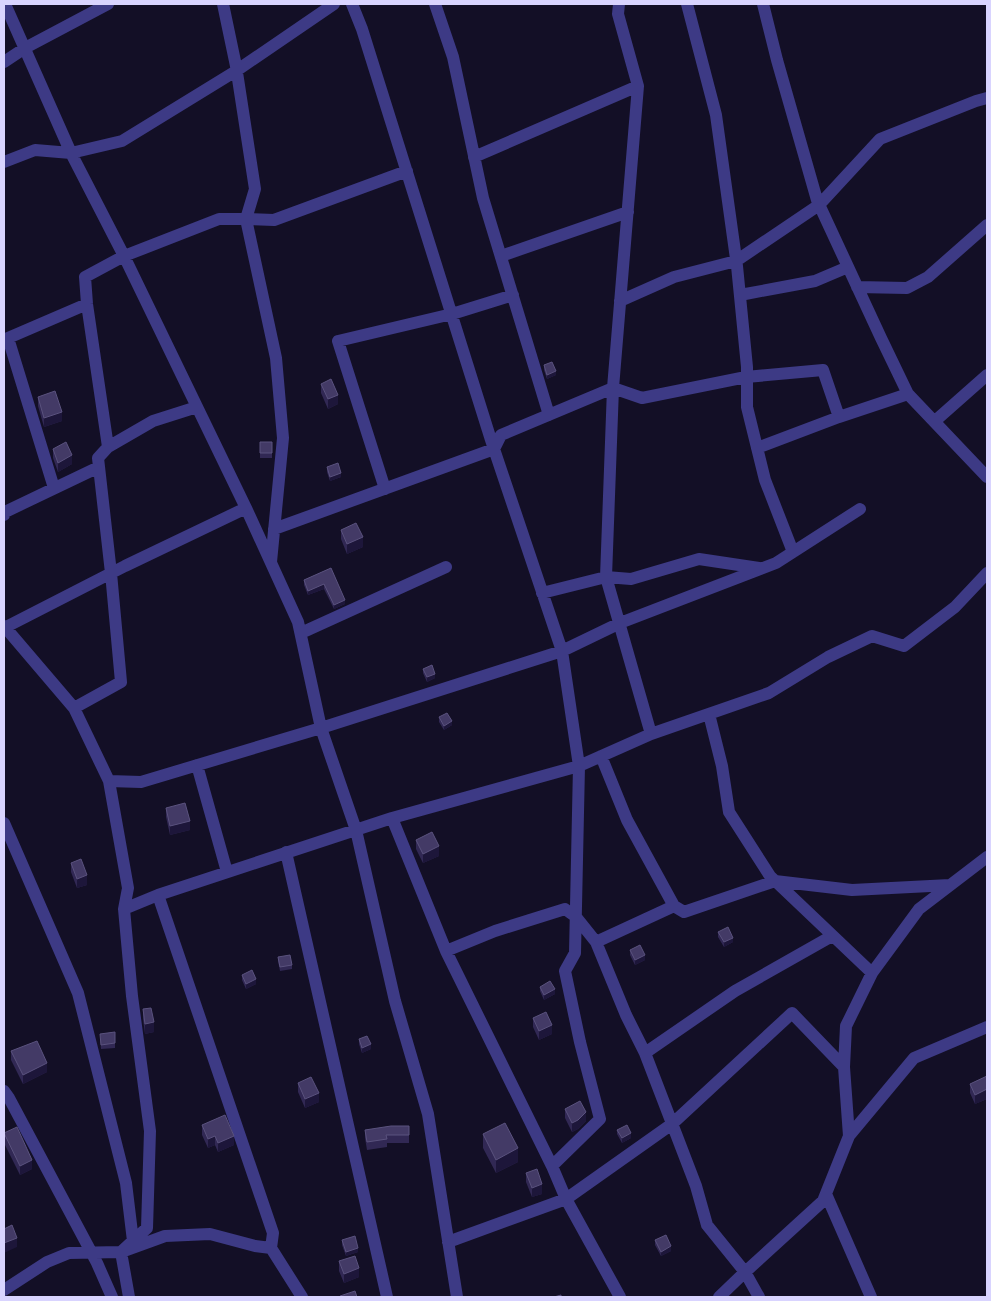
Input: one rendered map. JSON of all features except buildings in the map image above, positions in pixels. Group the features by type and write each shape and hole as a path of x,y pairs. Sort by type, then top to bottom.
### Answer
{"street":[{"path":"5,4 71,153 124,256 246,508 298,622 321,728 356,830 395,1001 428,1114 457,1297"},
{"path":"4,62 25,48 108,4"},
{"path":"223,4 255,189 246,218 276,358 283,438 271,562"},
{"path":"4,162 35,150 71,153 122,141 236,71 334,4"},
{"path":"352,4 362,29 494,450 562,651 579,766 575,953 565,971 580,1042 600,1119 552,1166"},
{"path":"435,4 453,58 483,198 549,415"},
{"path":"619,4 618,14 638,86 613,388 606,577 651,734"},
{"path":"686,4 716,115 740,295 747,407 765,480 793,552"},
{"path":"763,4 817,200 857,288 908,394 987,477"},
{"path":"474,157 638,86"},
{"path":"620,301 674,277 736,261 819,205 880,139 976,100 987,98"},
{"path":"108,447 87,304 86,277 124,256 220,219 274,220 407,171"},
{"path":"501,256 628,212"},
{"path":"857,288 907,288 928,277 987,225"},
{"path":"740,295 815,281 848,267"},
{"path":"385,489 338,341 452,314 513,296"},
{"path":"54,488 6,339 87,304"},
{"path":"274,529 494,450 501,435 613,388 642,398 746,376 824,370 839,417"},
{"path":"935,421 987,375"},
{"path":"757,448 839,417 908,394"},
{"path":"74,708 121,682 98,458 108,447 153,421 197,407"},
{"path":"4,515 5,512 99,467"},
{"path":"121,1252 147,1228 150,1131 132,996 124,909 128,888 108,781 74,708 4,627 246,508"},
{"path":"108,781 141,782 321,728 562,651 620,623 776,563 860,509"},
{"path":"542,593 606,577 631,579 699,559 760,569"},
{"path":"301,633 446,567"},
{"path":"124,909 158,895 392,818 579,766 651,734 769,693 828,657 872,636 904,646 955,607 987,572"},
{"path":"709,714 722,766 729,812 770,876 872,973"},
{"path":"601,756 627,820 674,906 684,912 775,881 852,890 950,885"},
{"path":"197,765 227,872"},
{"path":"392,818 446,951 552,1166 566,1199 620,1297"},
{"path":"4,823 78,993 126,1183 133,1241"},
{"path":"286,852 387,1297"},
{"path":"849,1136 844,1067 846,1026 872,973 919,909 987,857"},
{"path":"158,895 273,1232 271,1248 302,1297"},
{"path":"596,942 674,906"},
{"path":"446,951 495,931 565,909 576,917 596,942 644,1053 696,1186 707,1225 745,1272 759,1297"},
{"path":"644,1053 735,991 832,936"},
{"path":"448,1242 566,1199 672,1124 792,1013 844,1067"},
{"path":"719,1297 823,1201 849,1136 914,1058 987,1027"},
{"path":"4,1091 91,1253 112,1297"},
{"path":"826,1194 871,1297"},
{"path":"4,1290 47,1262 69,1254 121,1252 165,1236 210,1234 255,1246 271,1248"},
{"path":"121,1252 129,1297"}]}
